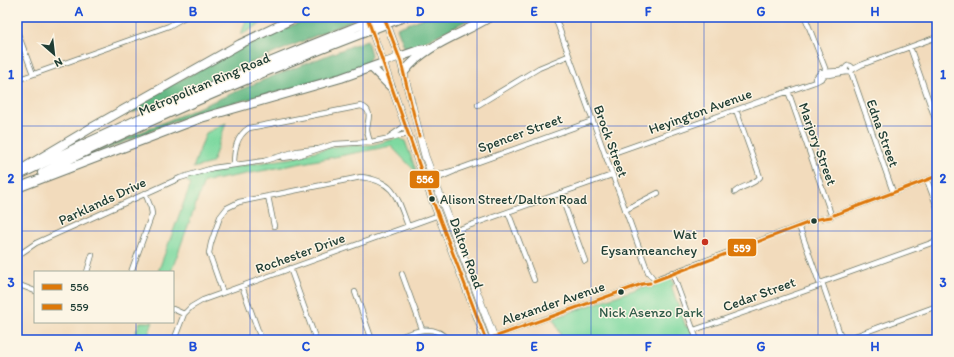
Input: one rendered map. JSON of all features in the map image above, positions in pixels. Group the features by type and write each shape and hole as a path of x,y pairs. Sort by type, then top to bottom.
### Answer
{"highway":[{"path":"17,175 91,128 240,44 297,17"},
{"name":"Metropolitan Ring Road","path":"17,187 174,111 362,29 383,17"},
{"name":"Metropolitan Ring Road","path":"17,175 172,103 271,60 362,29 405,17"},
{"path":"404,72 418,56 429,48 490,17"},
{"path":"400,57 418,50 429,48"},
{"path":"17,187 201,118 372,68 383,63"},
{"path":"372,68 391,87"}],"main road":[{"name":"Dalton Road","path":"368,17 405,126 486,340"},
{"name":"Dalton Road","path":"383,17 400,57 417,131 494,338"},
{"path":"383,63 400,57"},
{"name":"Spencer Street","path":"426,181 434,178"},
{"path":"486,340 494,338"}],"street":[{"path":"17,80 169,26 185,17"},
{"name":"Brock Street","path":"555,17 568,56 651,279"},
{"path":"805,17 821,60 824,73"},
{"path":"17,31 33,74"},
{"name":"Heyington Avenue","path":"605,156 802,86 824,73 849,70 861,64 937,37"},
{"path":"910,47 937,124"},
{"path":"478,105 539,68 568,56"},
{"name":"Edna Street","path":"849,70 893,192"},
{"name":"Marjory Street","path":"788,91 832,213"},
{"path":"234,165 236,145 240,135 249,128 361,106 367,110 370,116 367,130 370,142"},
{"path":"736,110 760,177 756,182 740,187 736,192"},
{"name":"Spencer Street","path":"434,178 592,121"},
{"path":"386,138 405,126"},
{"path":"386,138 408,134"},
{"name":"Parklands Drive","path":"17,256 36,243 180,178 199,172 276,158 293,152 316,149 342,143 370,142 386,138"},
{"path":"454,231 612,175"},
{"name":"Alexander Avenue","path":"494,338 642,284 651,279 937,176"},
{"path":"223,292 209,253 220,217 227,208 238,202 361,177 372,178 383,182 397,197 408,226"},
{"path":"927,180 937,207"},
{"path":"130,271 152,214 145,193"},
{"path":"625,210 658,193"},
{"path":"560,194 585,261"},
{"path":"268,196 274,226"},
{"path":"508,212 534,280"},
{"name":"Rochester Drive","path":"184,314 195,303 223,292 439,215"},
{"path":"800,226 843,340 937,306"},
{"name":"Cedar Street","path":"694,330 937,241"},
{"path":"87,271 92,254"},
{"path":"290,268 316,340"},
{"path":"672,272 697,340"},
{"path":"402,274 422,329"},
{"path":"18,285 34,290"},
{"path":"242,286 260,336"},
{"path":"355,292 372,340"},
{"path":"174,309 184,314 174,340"},
{"path":"392,340 422,329 434,330 448,340"}],"green space":[{"path":"247,17 264,17 262,23 241,35"},
{"path":"312,17 353,17 353,20 132,113 130,107 240,48"},
{"path":"426,17 474,17 406,51 397,28"},
{"path":"367,40 371,55 366,66 312,84 217,107 178,120 100,152 99,150 261,81"},
{"path":"226,123 212,163 193,168 206,133"},
{"path":"399,138 405,141 417,173 391,146 204,182 171,271 158,271 191,183 187,182 188,177 218,169 293,158 338,146 372,145"},
{"name":"Nick Asenzo Park","path":"671,277 674,285 671,286 686,327 690,326 695,340 562,340 554,318"},
{"path":"140,323 153,323 146,340 133,340"}],"transit line":[{"name":"556","path":"367,17 421,170 486,340"},
{"name":"556","path":"384,17 401,62 419,136"},
{"name":"559","path":"834,215 937,176"},
{"name":"559","path":"654,281 818,219 831,217"},
{"name":"559","path":"486,340 642,284 650,283"}],"place":[{"name":"Alison Street/Dalton Road","path":"432,199"},
{"name":"Wat Eysanmeanchey","path":"705,242"}]}
